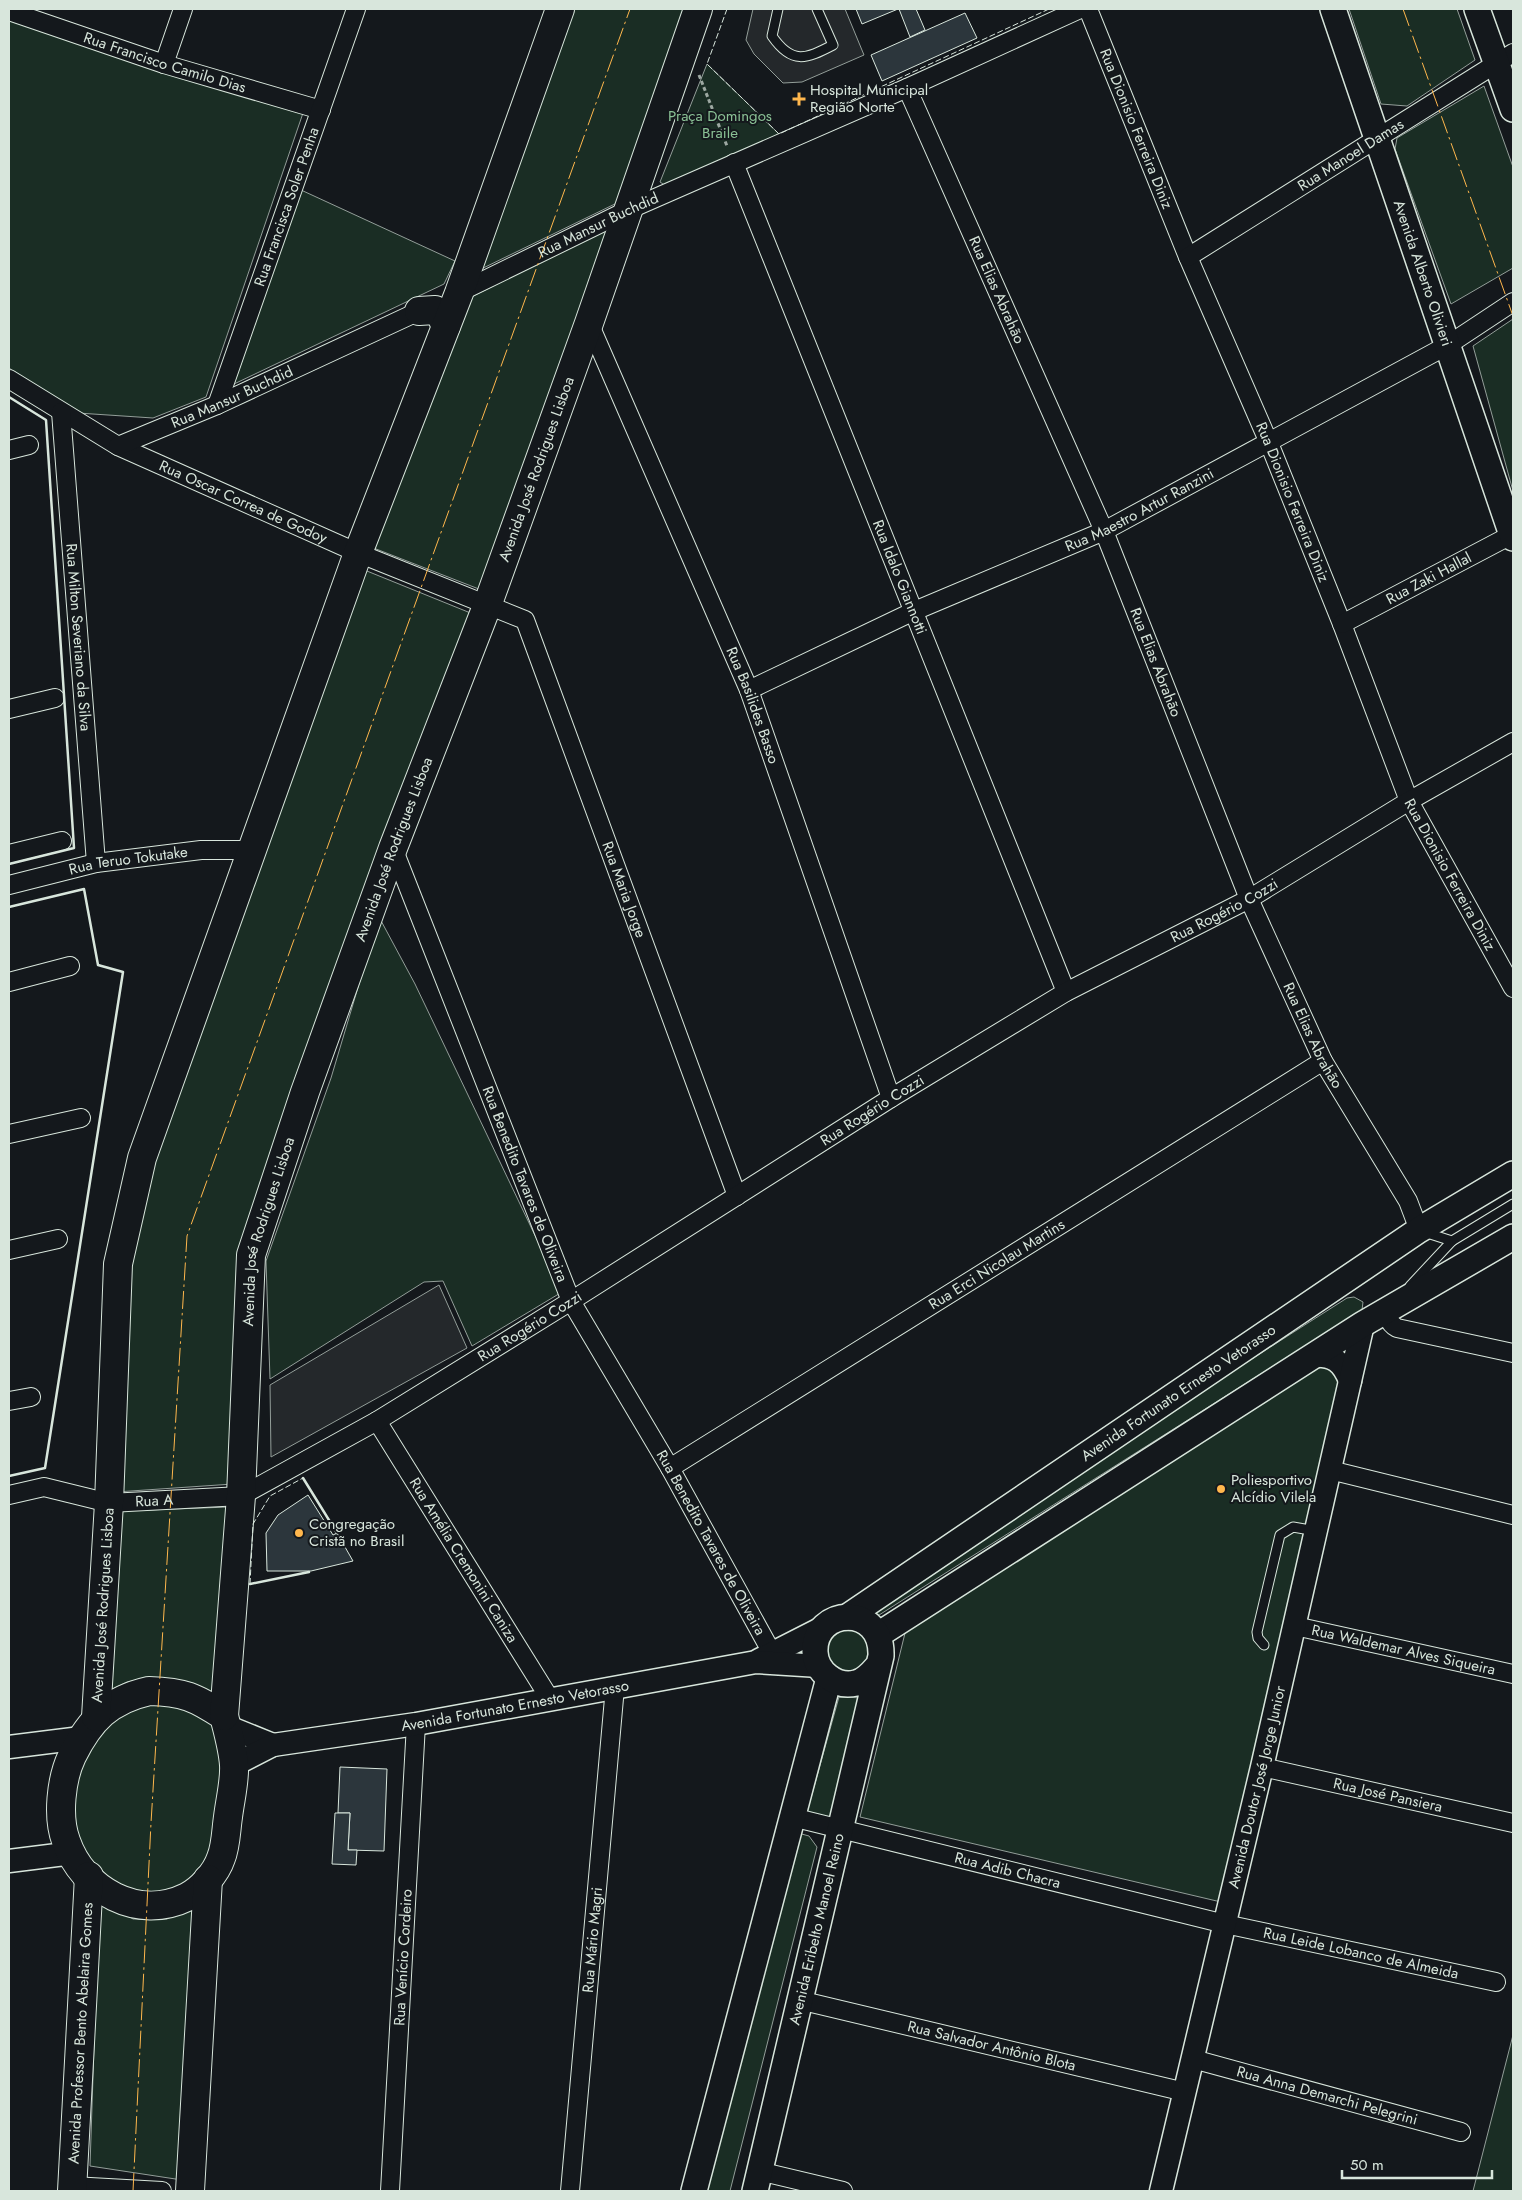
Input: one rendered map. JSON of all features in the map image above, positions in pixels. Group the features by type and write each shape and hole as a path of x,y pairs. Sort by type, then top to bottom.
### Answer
{"main road":[{"name":"Avenida José Rodrigues Lisboa","path":"88,1728 109,1503 118,1264 142,1158 358,553 459,293 560,9"},
{"name":"Avenida José Rodrigues Lisboa","path":"208,1879 221,1859 234,1765 225,1721 241,1496 251,1255 305,1092 393,848 487,606 589,323 698,9"},
{"name":"Avenida Alberto Olivieri","path":"1332,9 1513,535"},
{"path":"1477,9 1505,59 1513,109"},
{"path":"419,311 435,310 442,316 446,326"},
{"name":"Avenida Fortunato Ernesto Vetorasso","path":"836,1621 1419,1230 1513,1174"},
{"path":"878,1635 1363,1324 1513,1237"},
{"path":"860,1619 871,1625 878,1635 882,1645 882,1656 877,1667 868,1677 856,1683 842,1683 824,1672 815,1652 818,1638 836,1621 860,1619"},
{"name":"Avenida Eribelto Manoel Reino","path":"757,2181 877,1667"},
{"path":"694,2191 792,1817 824,1672"},
{"path":"208,1879 196,1892 178,1901 156,1907 129,1904 112,1896 89,1876 66,1841 61,1789 68,1765 88,1728 128,1696 149,1691 178,1692 201,1700 225,1721"},
{"name":"Avenida Professor Bento Abelaira Gomes","path":"72,2189 89,1876"},
{"path":"190,2191 208,1879"}],"street":[{"path":"164,64 183,9"},
{"name":"Rua Francisca Soler Penha","path":"217,405 356,9"},
{"name":"Rua Mansur Buchdid","path":"118,446 217,405 459,293 628,210 907,88 1080,9"},
{"name":"Rua Dionisio Ferreira Diniz","path":"1088,9 1188,257 1269,443 1342,624 1409,801 1513,988"},
{"name":"Rua Francisco Camilo Dias","path":"17,11 164,64 321,110"},
{"name":"Rua Manoel Damas","path":"1188,257 1505,59"},
{"name":"Rua Elias Abrahão","path":"907,88 1104,531 1249,899 1322,1061 1408,1201 1419,1230"},
{"name":"Rua Idalo Giannotti","path":"734,163 912,612 1066,992"},
{"name":"Rua Maestro Artur Ranzini","path":"749,690 912,612 1104,531 1448,345 1513,302"},
{"name":"Rua Basilides Basso","path":"589,323 749,690 891,1098"},
{"name":"Rua Oscar Correa de Godoy","path":"9,379 118,446 358,553 487,606"},
{"name":"Rua Milton Severiano da Silva","path":"61,412 96,863"},
{"path":"9,450 29,445"},
{"name":"Rua Zaki Hallal","path":"1342,624 1513,535"},
{"name":"Rua Maria Jorge","path":"487,606 526,620 738,1196"},
{"path":"9,709 55,698"},
{"name":"Rua Rogério Cozzi","path":"241,1496 377,1421 572,1301 891,1098 1066,992 1249,899 1409,801 1513,742"},
{"path":"9,854 62,841"},
{"name":"Rua Benedito Tavares de Oliveira","path":"393,848 572,1301 670,1468 769,1659"},
{"name":"Rua Teruo Tokutake","path":"9,885 96,863 200,850 252,850"},
{"path":"9,982 70,966"},
{"name":"Rua Erci Nicolau Martins","path":"670,1468 1322,1061"},
{"path":"9,1134 81,1118"},
{"path":"9,1250 58,1239"},
{"path":"1389,1308 1388,1317 1391,1324 1397,1328 1513,1353"},
{"name":"Avenida Doutor José Jorge Junior","path":"1161,2191 1317,1532 1363,1324"},
{"path":"1312,1356 1323,1355 1336,1359 1345,1367 1350,1381"},
{"path":"9,1401 31,1397"},
{"name":"Rua Amélia Cremonini Caniza","path":"377,1421 550,1699"},
{"path":"1330,1470 1513,1515"},
{"name":"Rua A","path":"9,1495 44,1487 109,1503 241,1496"},
{"name":"Avenida Fortunato Ernesto Vetorasso","path":"234,1765 274,1745 416,1724 769,1659 836,1621"},
{"name":"Rua Waldemar Alves Siqueira","path":"1295,1626 1513,1674"},
{"name":"Avenida Fortunato Ernesto Vetorasso","path":"769,1659 824,1672"},
{"name":"Rua Mário Magri","path":"570,2191 615,1688"},
{"path":"225,1721 274,1745"},
{"name":"Rua Venício Cordeiro","path":"390,2191 416,1724"},
{"path":"9,1747 88,1728"},
{"name":"Rua José Pansiera","path":"1262,1768 1513,1824"},
{"name":"Rua Adib Chacra","path":"792,1817 840,1827 1225,1924"},
{"path":"9,1861 73,1853"},
{"name":"Rua Leide Lobanco de Almeida","path":"1225,1924 1496,1982"},
{"name":"Rua Salvador Antônio Blota","path":"799,2000 1185,2092"},
{"name":"Rua Anna Demarchi Pelegrini","path":"1193,2058 1461,2132"},
{"path":"757,2181 844,2191"},
{"path":"72,2189 162,2191"}],"lane":[{"path":"778,9 772,36 784,51 804,58 833,45 817,9"},
{"path":"1389,1308 1452,1242 1513,1204"},
{"path":"1419,1230 1452,1242"},
{"path":"1264,1644 1258,1638 1257,1632 1280,1535 1293,1527 1317,1532"}],"path":[{"path":"686,42 734,163"}],"green space":[{"path":"569,9 684,9 619,202 475,272"},
{"path":"1349,9 1457,9 1475,60 1407,106 1381,104"},
{"path":"9,18 303,113 206,397 153,418 78,413 9,368"},
{"name":"Praça Domingos Braile","path":"707,64 779,134 669,188 660,182"},
{"path":"1484,86 1513,167 1513,268 1451,304 1395,149 1397,138"},
{"path":"301,190 455,261 444,284 234,384"},
{"path":"614,226 484,591 371,547 469,298"},
{"path":"1513,319 1513,491 1473,346"},
{"path":"362,569 473,614 295,1078 246,1252 233,1484 116,1492 124,1265 149,1159"},
{"path":"379,917 415,984 562,1292 472,1346 443,1281 424,1282 270,1379 266,1261 331,1078"},
{"path":"1354,1297 1363,1302 1362,1310 868,1622 867,1605 1347,1298"},
{"name":"Poliesportivo Alcídio Vilela","path":"1347,1349 1221,1902 860,1817 906,1629"},
{"path":"229,1507 218,1701 149,1678 127,1682 109,1691 120,1511"},
{"path":"844,1622 874,1638 864,1673 832,1672 823,1639"},
{"path":"839,1697 866,1698 836,1803 829,1819 807,1812"},
{"path":"177,1702 216,1723 223,1765 211,1856 190,1886 133,1896 98,1872 74,1838 71,1790 78,1768 103,1726 133,1705"},
{"path":"798,1833 809,1836 817,1847 730,2191 701,2191"},
{"path":"99,1898 133,1919 167,1919 198,1904 182,2180 90,2166"},
{"path":"1513,2035 1513,2191 1473,2191"}],"shaded area":[{"path":"753,9 845,9 864,55 802,82 783,83 754,54 746,40"},
{"path":"439,1285 467,1348 271,1457 270,1385"}],"building":[{"path":"856,9 898,9 862,24"},
{"path":"899,9 916,9 925,30 910,37"},
{"path":"965,13 977,38 882,81 871,55"},
{"name":"Congregação Cristã no Brasil","path":"308,1495 333,1535 337,1533 353,1561 311,1571 267,1571 266,1533 278,1515"},
{"path":"340,1767 387,1769 384,1851 348,1850 350,1813 338,1813"},
{"path":"335,1813 350,1813 348,1850 357,1850 356,1865 332,1864"}],"fence":[{"path":"727,9 707,64 779,134 1049,9"},
{"path":"250,1584 253,1524 270,1496 303,1478"}],"wall":[{"path":"9,397 46,420 74,848 9,864"},
{"path":"9,907 84,889 98,965 123,972 45,1468 9,1476"},
{"path":"303,1478 337,1533"},
{"path":"250,1584 309,1572"}],"power":[{"path":"133,2191 151,1823 187,1236 630,9"},
{"path":"1403,9 1513,316"}],"place":[{"name":"Hospital Municipal Região Norte","path":"799,99"},
{"name":"Poliesportivo Alcídio Vilela","path":"1221,1489"},
{"name":"Congregação Cristã no Brasil","path":"299,1533"}]}
